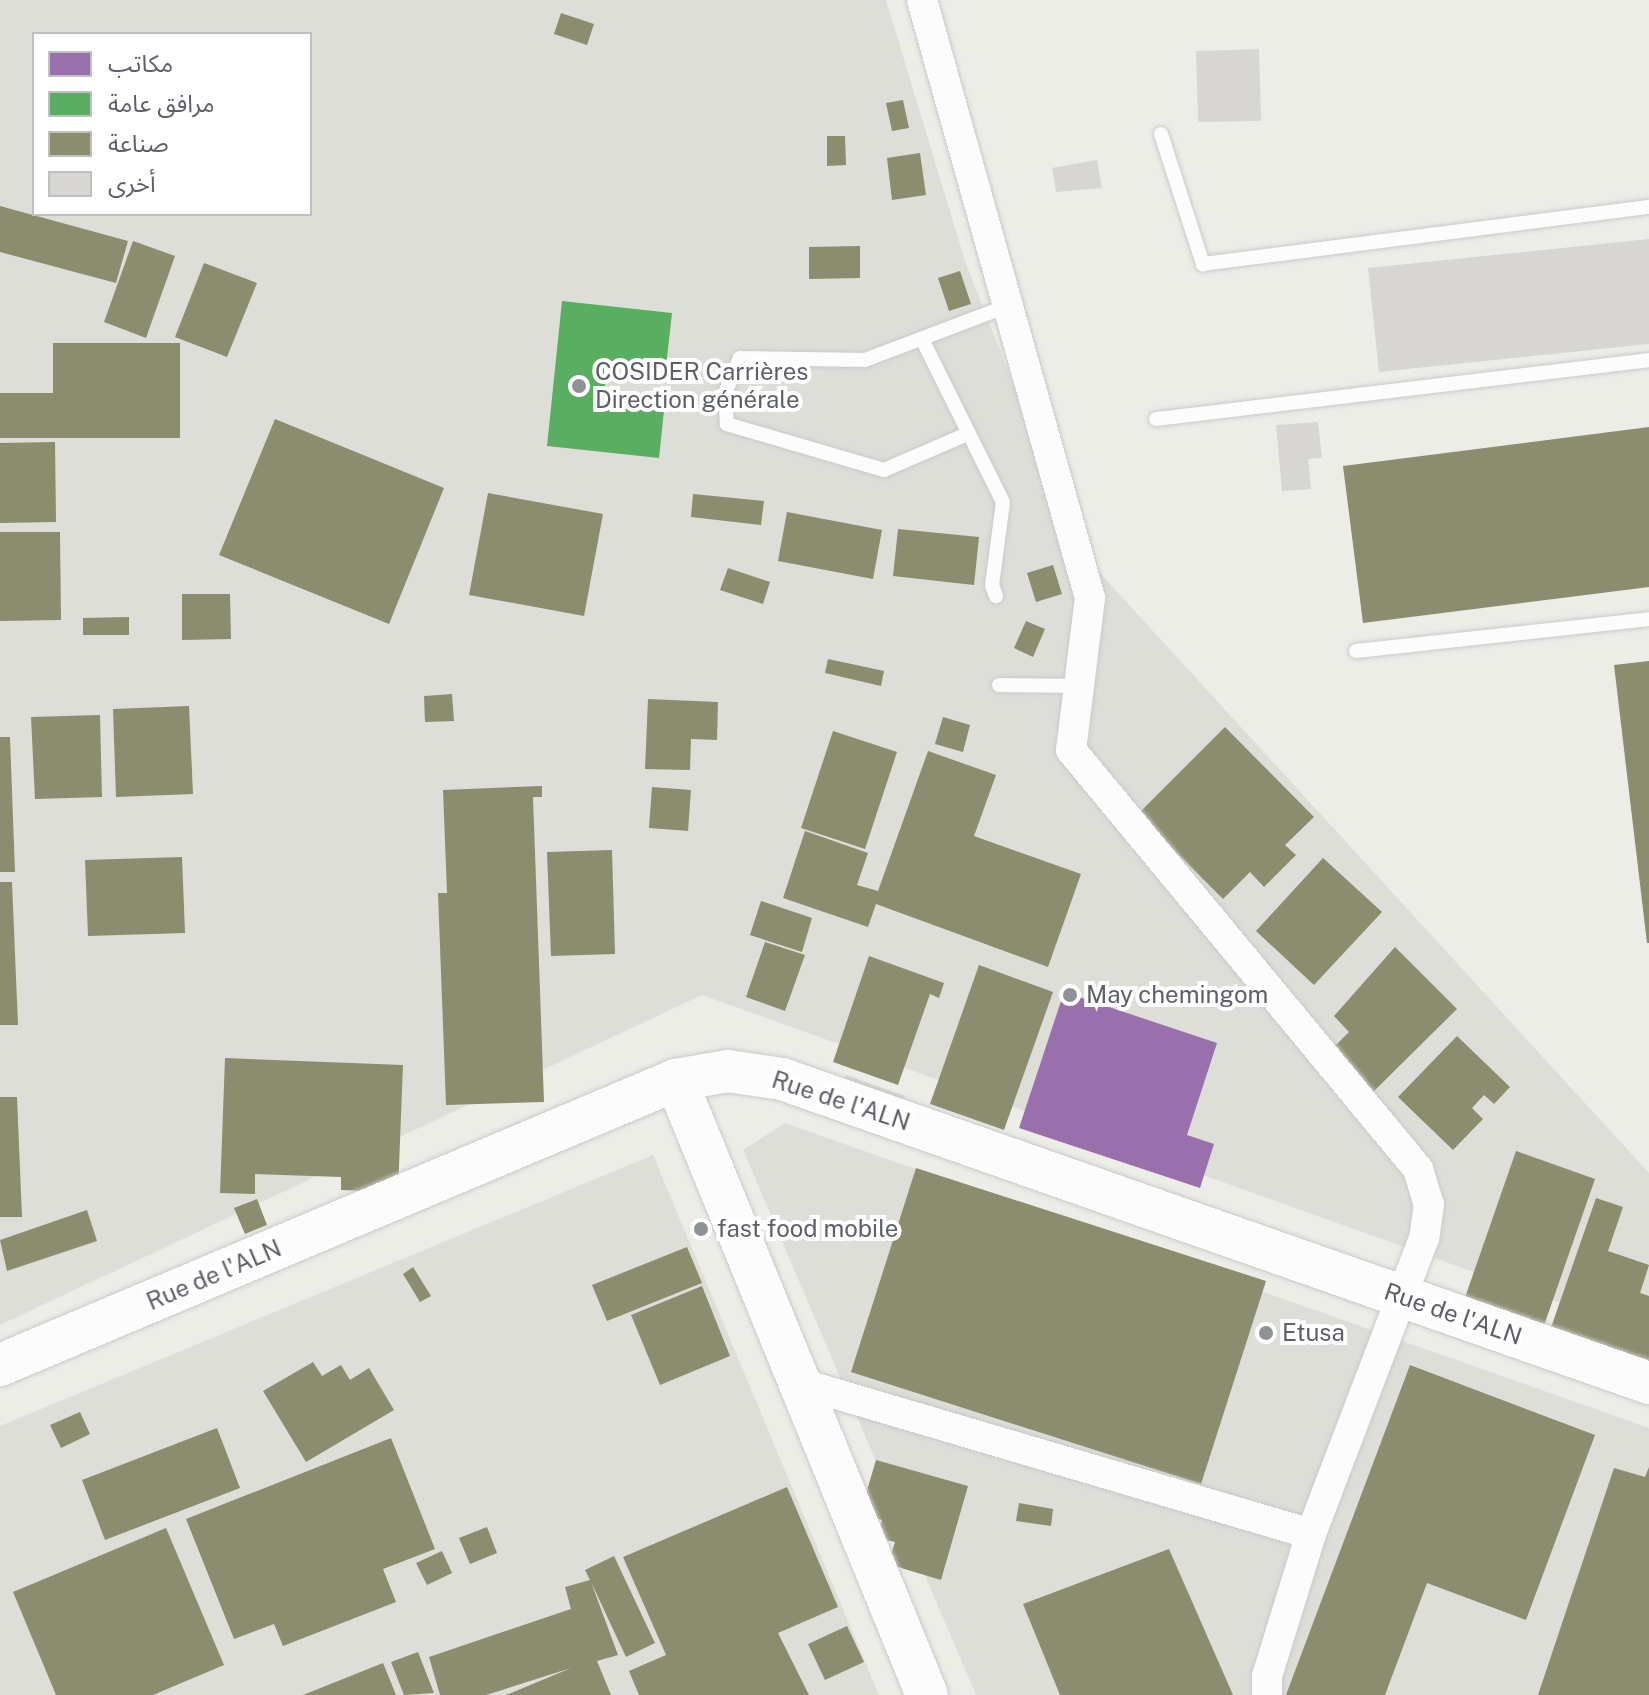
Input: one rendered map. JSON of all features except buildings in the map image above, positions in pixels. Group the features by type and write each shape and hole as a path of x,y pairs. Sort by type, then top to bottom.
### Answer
{"street":[{"path":"922,0 1090,598 1071,750 1418,1169 1429,1204 1424,1238 1311,1534 1267,1676 1267,1695"},
{"name":"Rue de l'ALN","path":"0,1365 676,1080 728,1071 782,1079 1649,1383"},
{"path":"676,1080 927,1695"},
{"path":"799,1383 1311,1534"}],"lane":[{"path":"1161,134 1203,264 1649,207"},
{"path":"965,435 884,470 727,424 725,393 740,358 865,360 1010,305"},
{"path":"922,339 965,435 1003,502 992,585 996,596"},
{"path":"1156,419 1649,360"},
{"path":"1356,651 1649,619"},
{"path":"999,685 1079,686"}],"shaded area":[{"path":"0,0 886,0 965,261 1078,549 1649,1173 1649,1335 702,995 0,1325"},
{"path":"785,1123 1649,1428 1649,1695 976,1695 743,1150"},
{"path":"653,1155 879,1695 0,1695 0,1426"}],"place":[{"name":"COSIDER Carrières Direction générale","path":"579,386"},
{"name":"May chemingom","path":"1070,995"},
{"name":"fast food mobile","path":"701,1229"},
{"name":"Etusa","path":"1266,1333"}]}
